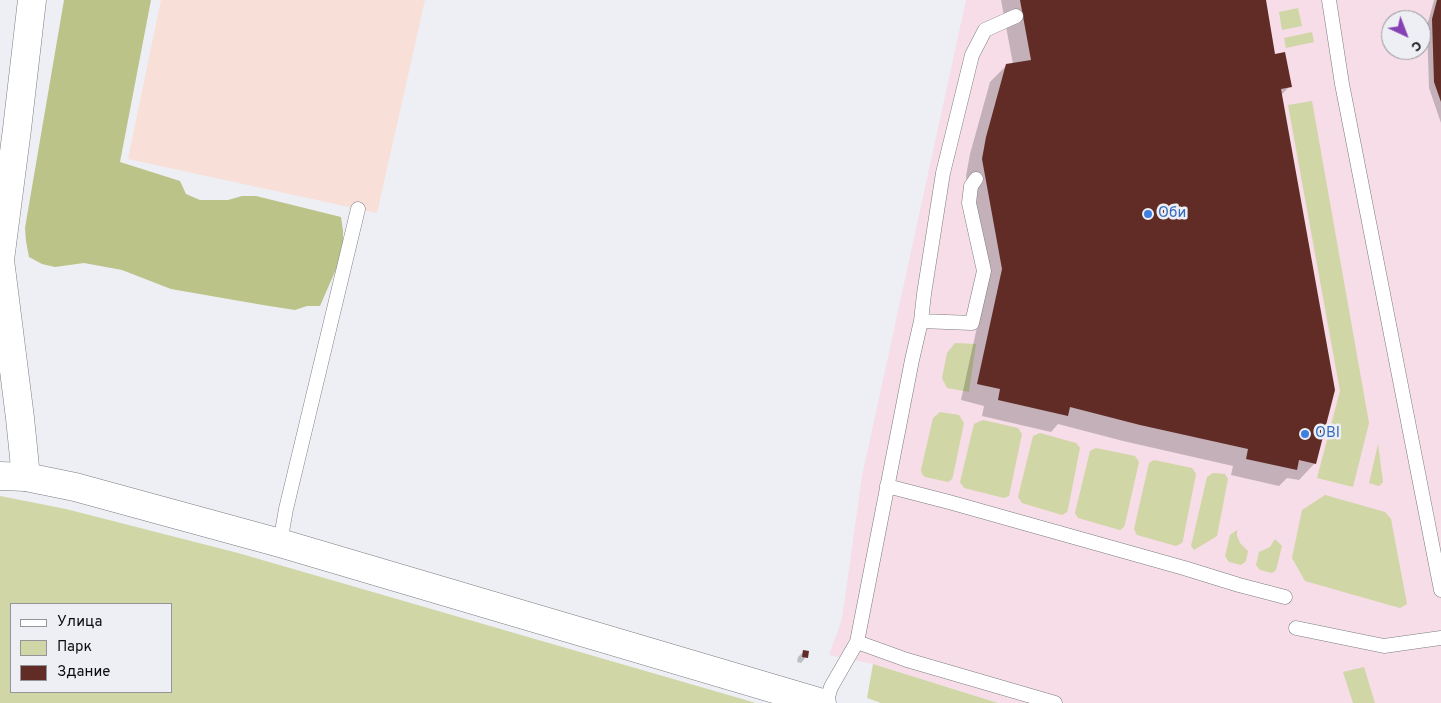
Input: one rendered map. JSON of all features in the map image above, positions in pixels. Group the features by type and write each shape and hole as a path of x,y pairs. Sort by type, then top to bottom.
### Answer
{"street":[{"path":"32,0 0,260 20,418 13,477 75,487 280,543 824,703"}],"lane":[{"path":"1329,0 1342,84 1441,586"},
{"path":"824,703 857,642 912,360 922,320 924,294 943,173 972,55 985,30 1016,16"},
{"path":"922,320 972,323 984,271 969,203 970,186 976,179"},
{"path":"280,543 286,509 358,209"},
{"path":"887,486 1285,597"},
{"path":"1296,628 1384,646 1441,638"},
{"path":"857,642 907,660 1055,703"}],"shaded area":[{"path":"161,0 425,0 377,213 128,159"},
{"path":"966,0 1441,0 1441,703 998,703 873,664 829,655 842,619 862,476"}],"green space":[{"path":"64,0 151,0 120,162 180,181 186,194 200,200 228,200 242,196 256,196 341,217 343,246 340,260 320,306 307,306 295,310 263,305 171,289 122,270 84,263 55,267 42,264 29,257 25,228"},
{"path":"1298,8 1302,26 1282,30 1279,12"},
{"path":"1312,32 1314,42 1286,48 1284,38"},
{"path":"1312,101 1369,423 1353,487 1317,478 1340,391 1288,105"},
{"path":"955,343 976,344 969,392 947,388 942,378 947,353"},
{"path":"940,412 959,415 964,423 953,476 948,482 925,477 921,470 933,418"},
{"path":"983,420 1018,428 1022,434 1009,496 1004,498 964,488 960,482 974,424"},
{"path":"1040,433 1076,443 1080,448 1068,509 1062,515 1022,503 1018,497 1033,436"},
{"path":"1378,444 1383,482 1379,486 1369,483"},
{"path":"1096,448 1135,456 1139,462 1125,524 1120,530 1078,518 1075,513 1090,451"},
{"path":"1154,460 1192,468 1196,474 1183,540 1182,543 1176,546 1137,535 1134,529 1149,463"},
{"path":"1213,473 1225,474 1228,479 1217,536 1194,550 1191,546 1207,477"},
{"path":"1325,495 1385,512 1391,519 1407,604 1400,608 1305,581 1292,558 1302,510"},
{"path":"0,496 66,509 238,553 756,703 0,703"},
{"path":"1237,530 1240,543 1248,551 1246,561 1241,565 1229,562 1225,556 1230,535"},
{"path":"1275,539 1282,546 1276,570 1272,573 1260,570 1256,565 1259,552 1270,547"},
{"path":"873,664 998,703 881,703 867,698"},
{"path":"1364,667 1375,703 1353,703 1343,672"}],"building":[{"name":"Оби","path":"1020,0 1266,0 1275,54 1285,52 1292,87 1281,89 1335,390 1316,464 1299,460 1297,470 1246,459 1248,449 1070,407 1068,416 998,400 1000,389 977,384 1002,269 982,159 986,137 1006,64 1031,60"},
{"path":"1437,0 1441,0 1441,102 1434,82 1432,19"},
{"path":"803,650 809,651 808,658 802,657"}],"place":[{"name":"Оби","path":"1148,214"},
{"name":"OBI","path":"1305,434"}]}
